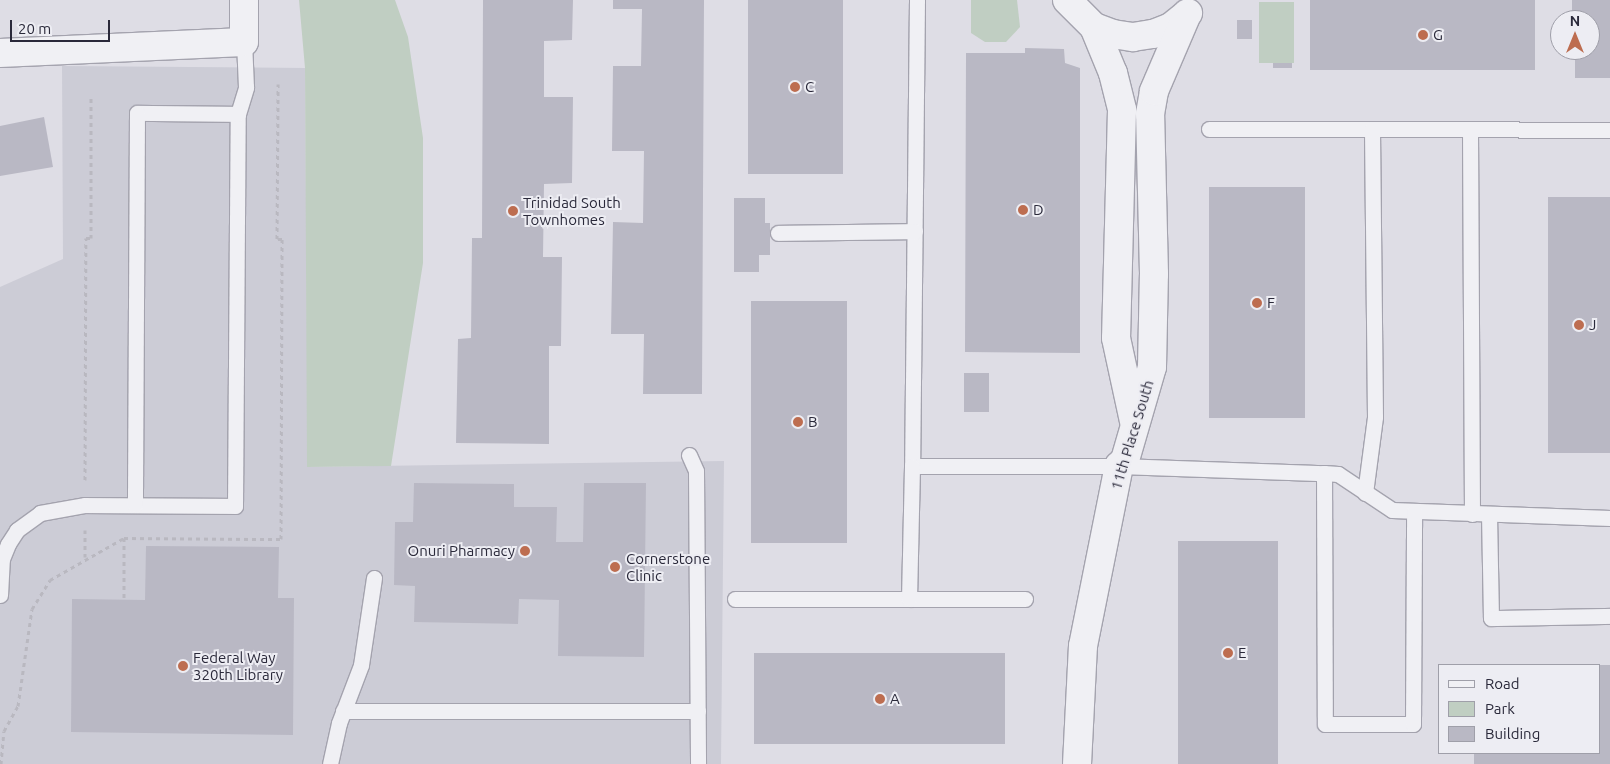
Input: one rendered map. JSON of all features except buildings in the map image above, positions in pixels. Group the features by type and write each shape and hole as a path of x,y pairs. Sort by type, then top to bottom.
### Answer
{"street":[{"path":"0,53 244,42 244,0"},
{"path":"1067,0 1094,27 1113,73 1122,110 1116,338 1134,421"},
{"path":"1094,27 1113,34 1153,34 1171,27 1193,7"},
{"name":"11th Place South","path":"1077,764 1083,646 1119,466 1125,460 1134,421 1146,393 1152,367 1153,193 1150,114 1154,91 1193,7"}],"lane":[{"path":"909,599 917,0"},
{"path":"0,595 2,559 8,544 27,520 57,508 135,505 235,506 238,114 246,87 244,42"},
{"path":"135,505 137,113 238,114"},
{"path":"1208,129 1610,130"},
{"path":"1365,493 1375,417 1372,129"},
{"path":"1470,130 1472,514"},
{"path":"778,233 915,231"},
{"path":"689,455 696,471 698,764"},
{"path":"912,466 1119,466 1338,474 1392,510 1610,518"},
{"path":"1324,473 1325,724 1413,724 1414,511"},
{"path":"1489,514 1491,618 1610,616"},
{"path":"330,764 344,710 361,665 374,578"},
{"path":"735,599 1025,599"},
{"path":"344,710 698,711"}],"path":[{"path":"1,764 4,731 18,706 22,688 32,608 50,580 85,557 124,538 280,539 282,239 277,239 278,84"},
{"path":"85,489 86,238 91,238 91,97"},
{"path":"85,519 85,557"},
{"path":"124,538 124,600"}],"shaded area":[{"path":"62,66 305,68 308,467 724,461 721,764 0,764 0,287 63,259"}],"green space":[{"path":"299,0 395,0 408,37 423,138 423,263 391,466 307,467 305,68"},
{"path":"971,0 1017,0 1020,27 1006,42 985,42 971,33"},
{"path":"1259,2 1294,2 1294,63 1259,63"}],"place":[{"name":"G","path":"1423,35"},
{"name":"C","path":"795,87"},
{"name":"D","path":"1023,210"},
{"name":"Trinidad South Townhomes","path":"513,211"},
{"name":"F","path":"1257,303"},
{"name":"J","path":"1579,325"},
{"name":"B","path":"798,422"},
{"name":"Onuri Pharmacy","path":"525,551"},
{"name":"Cornerstone Clinic","path":"615,567"},
{"name":"E","path":"1228,653"},
{"name":"Federal Way 320th Library","path":"183,666"},
{"name":"A","path":"880,699"}]}
